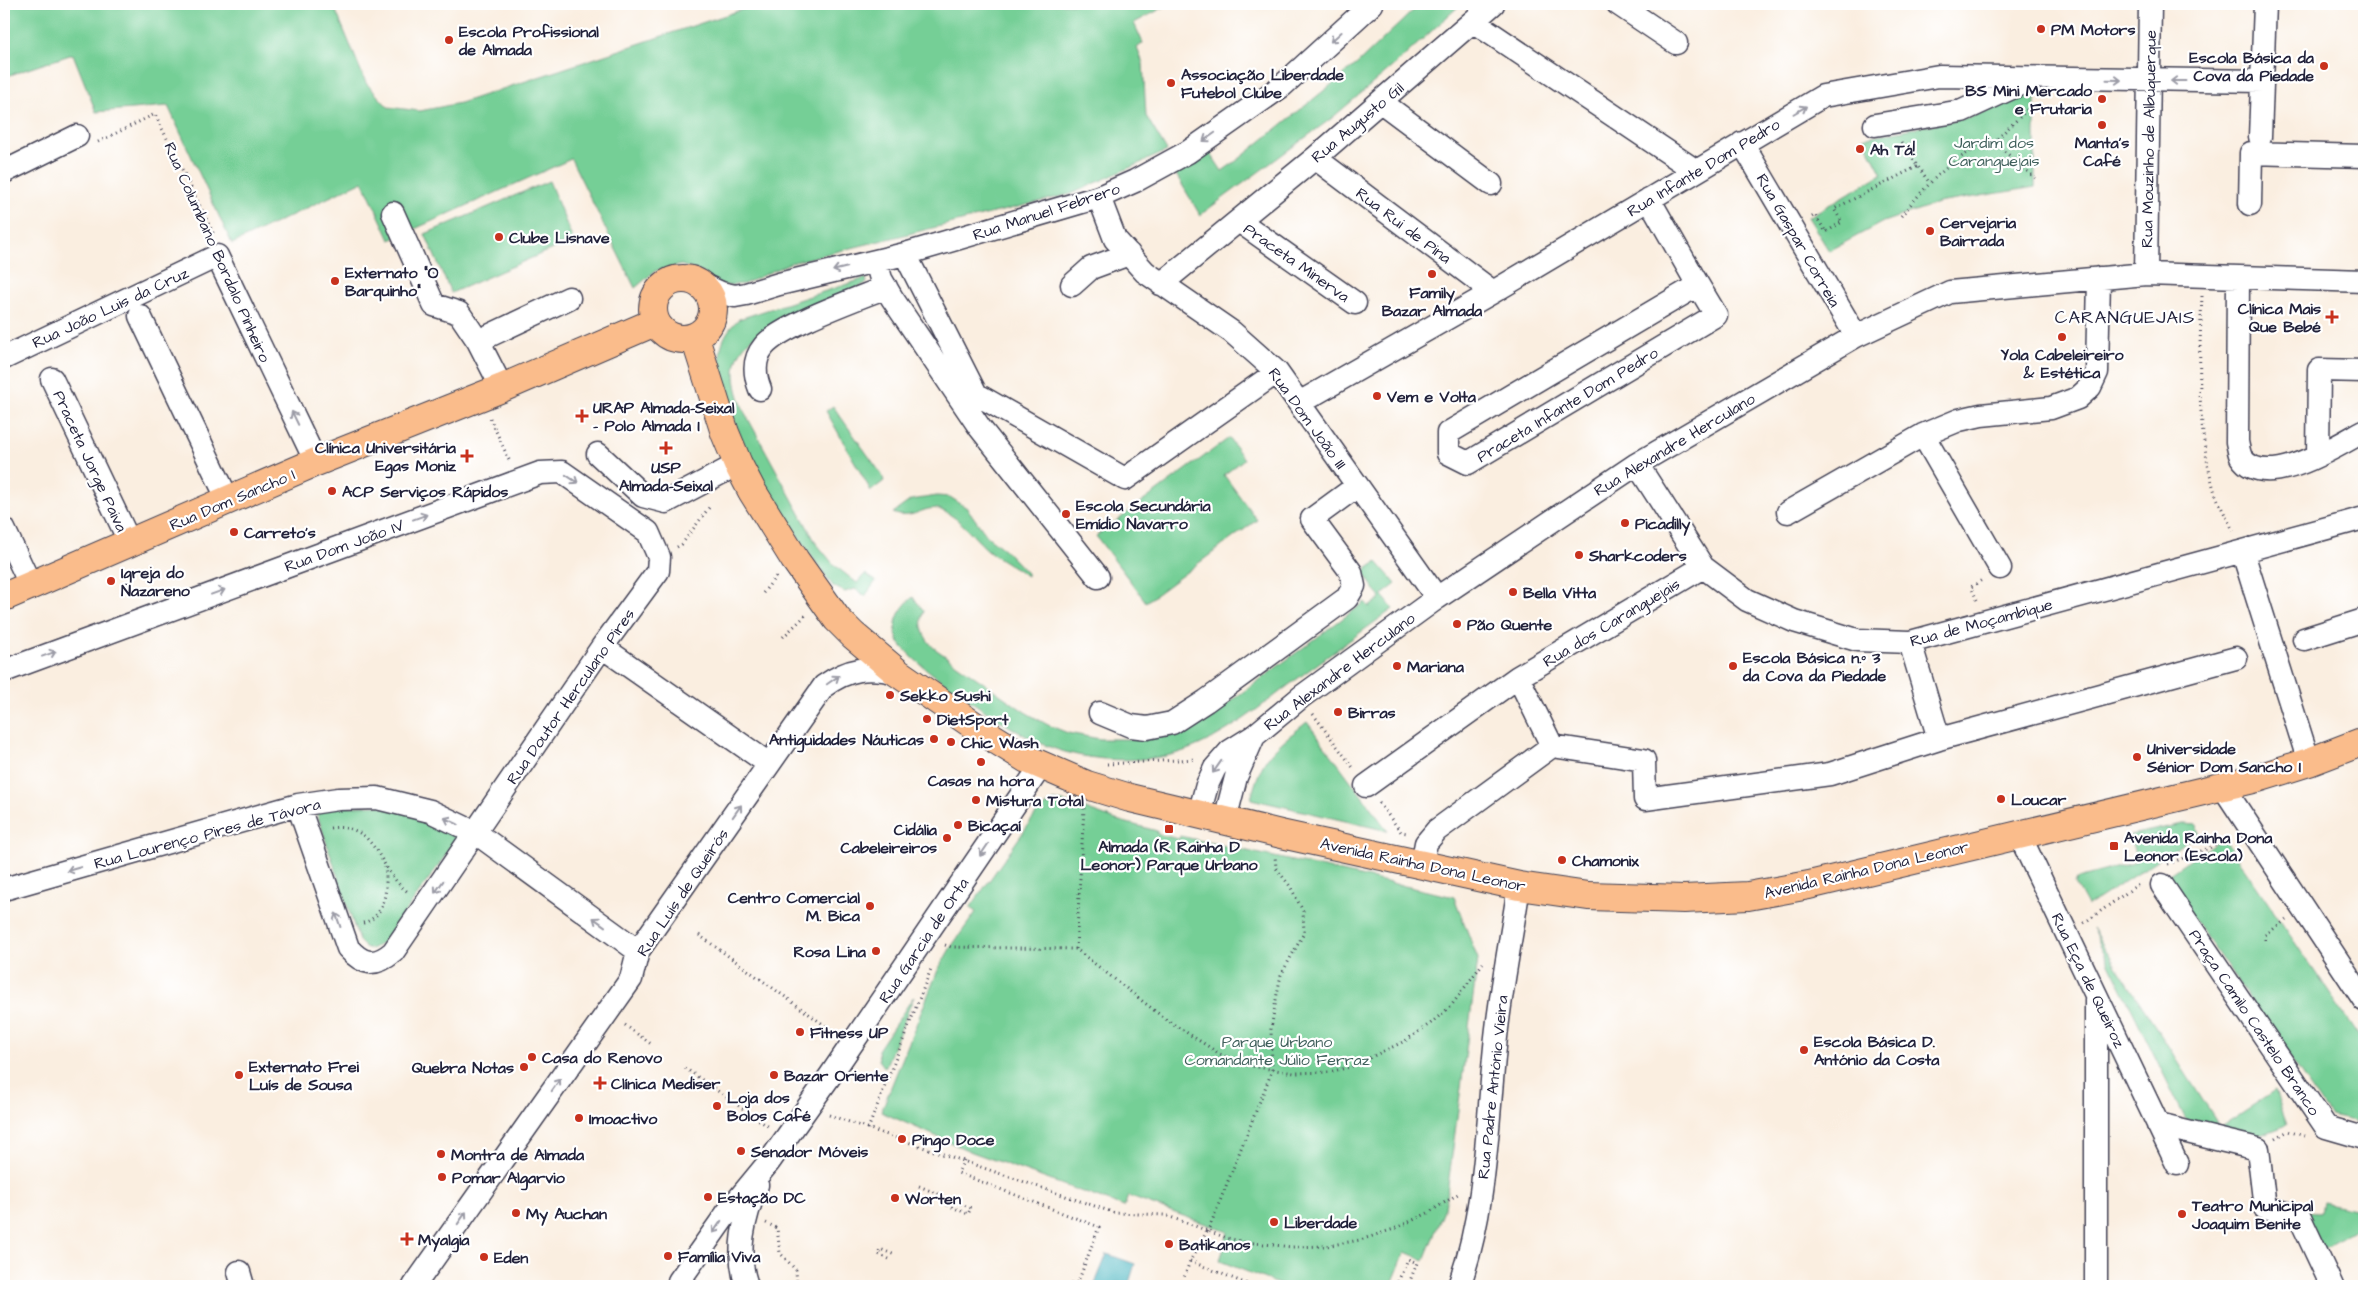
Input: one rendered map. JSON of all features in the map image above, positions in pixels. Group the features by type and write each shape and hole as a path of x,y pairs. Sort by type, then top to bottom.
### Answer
{"main road":[{"path":"681,279 699,283 712,298 714,308 709,327 695,338 674,339 666,335 655,322 653,302 664,286 681,279"},
{"name":"Rua Dom Sancho I","path":"4,597 316,462 491,392 655,322"},
{"name":"Avenida Rainha Dona Leonor","path":"695,338 725,432 752,491 785,544 824,600 853,635 898,672 1008,749 1041,766 1087,785 1199,814 1519,886 1588,896 1684,899 1748,896 1809,886 2019,834 2222,787 2309,762 2364,741"}],"street":[{"name":"Rua Manuel Febrero","path":"699,283 721,293 735,296 905,254 1099,197 1135,181 1188,152 1282,86 1372,4"},
{"name":"Rua Augusto Gil","path":"1161,284 1315,158 1493,4"},
{"path":"1618,4 1676,43"},
{"name":"Rua Mouzinho de Albuquerque","path":"2146,274 2150,4"},
{"path":"2260,137 2265,4"},
{"path":"1474,22 1696,171"},
{"name":"Rua Infante Dom Pedro","path":"1299,403 1493,292 1823,96 1939,76 2262,81"},
{"path":"1875,125 1962,111 2032,78"},
{"path":"1381,102 1491,184"},
{"path":"4,172 85,140"},
{"name":"Rua Gaspar Correia","path":"1742,143 1856,336"},
{"path":"2250,204 2251,153 2364,156"},
{"name":"Rua Rui de Pina","path":"1315,158 1493,292"},
{"name":"Rua Dom João III","path":"1099,197 1115,239 1145,272 1232,332 1278,372 1437,598"},
{"name":"Praceta Infante Dom Pedro","path":"1649,199 1716,315 1468,463 1448,453 1448,433 1698,285"},
{"path":"393,213 434,305 459,313 478,341 491,392"},
{"name":"Praceta Minerva","path":"1239,220 1355,303"},
{"path":"905,254 976,394 1125,479 1278,372"},
{"path":"1072,285 1091,268 1129,254"},
{"name":"Rua João Luis da Cruz","path":"4,358 136,307 217,256"},
{"name":"Rua Columbano Bordalo Pinheiro","path":"217,256 316,462"},
{"path":"876,261 886,287 980,428 1098,577"},
{"name":"Rua Alexandre Herculano","path":"1199,814 1207,785 1215,768 1230,751 1254,736 1301,697 1437,598 1637,464 1856,336 1950,292 2146,274 2364,281"},
{"path":"2238,277 2237,442 2241,457 2252,466 2265,470 2295,466 2364,431"},
{"path":"1788,512 1923,436 1959,420 1981,415 2051,408 2078,398 2090,387 2097,372 2099,278"},
{"path":"760,389 755,367 761,351 773,338 794,326 886,287"},
{"path":"478,341 569,298"},
{"path":"136,307 228,500"},
{"path":"2318,455 2320,370 2364,371"},
{"name":"Praceta Jorge Paiva","path":"52,379 130,543"},
{"path":"1923,436 2000,568"},
{"path":"598,454 643,496 666,502 738,464"},
{"name":"Rua de Moçambique","path":"1637,464 1703,567 1746,600 1794,621 1857,640 1910,642 2364,518"},
{"name":"Rua Dom João IV","path":"4,671 540,473 562,472 648,532 659,557"},
{"path":"1100,713 1131,726 1147,728 1172,723 1206,701 1347,598 1354,586 1351,572 1312,519 1357,486"},
{"path":"4,529 31,586"},
{"path":"2243,552 2309,762"},
{"name":"Rua Doutor Herculano Pires","path":"298,806 348,948 357,958 370,963 383,960 393,952 602,647 658,571 659,557"},
{"name":"Rua dos Caranguejais","path":"1366,786 1518,677 1703,567"},
{"path":"2304,639 2364,620"},
{"path":"1910,642 1939,739"},
{"path":"602,647 770,764"},
{"path":"1422,864 1426,843 1437,830 1552,746 1644,760 1645,799 1830,774 1939,739 2236,658"},
{"name":"Rua Luís de Queirós","path":"414,1286 631,979 638,951 824,686 840,675 866,669 898,672"},
{"path":"1518,677 1552,746"},
{"name":"Rua Alexandre Herculano","path":"1226,820 1236,777 1254,736"},
{"name":"Rua Garcia de Orta","path":"686,1286 679,1281 727,1213 769,1162 1041,766"},
{"path":"2222,787 2364,1000"},
{"name":"Rua Lourenço Pires de Távora","path":"4,889 298,806 338,799 376,798 430,811 476,833 638,951"},
{"name":"Rua Eça de Queiroz","path":"2019,834 2177,1164"},
{"name":"Praça Camilo Castelo Branco","path":"2157,876 2326,1127 2364,1138"},
{"name":"Rua Padre António Vieira","path":"1458,1286 1471,1247 1479,1205 1491,1110 1497,1028 1519,886"},
{"path":"2096,994 2096,1286"},
{"path":"2158,1125 2258,1149 2265,1208 2298,1216 2332,1286"},
{"name":"Rua Garcia de Orta","path":"747,1286 741,1258 746,1214 757,1184 769,1162"}],"path":[{"path":"1901,216 1928,182 1977,146 1994,142 2035,102"},
{"name":"Rua Columbano Bordalo Pinheiro","path":"85,140 155,114 216,240 217,256"},
{"path":"1898,139 1928,182"},
{"path":"1994,142 2035,178"},
{"path":"1809,219 1815,215 1826,232 1842,222 1834,209 1918,166"},
{"path":"2203,276 2198,374 2200,416 2213,488 2243,552"},
{"path":"491,392 519,481"},
{"path":"659,557 682,544 707,509 717,499"},
{"path":"783,637 824,600"},
{"path":"1100,762 1110,764 1194,758 1215,768"},
{"path":"1076,949 1085,804 1093,807"},
{"path":"322,829 344,826 358,830 374,848 395,880 411,893"},
{"path":"2095,915 2157,876 2251,831"},
{"path":"1181,1286 1190,1261 1207,1230 1272,1071 1271,1029 1281,975 1302,940 1305,926 1300,904 1276,868 1276,852"},
{"path":"361,924 368,922 381,907 388,886 384,864"},
{"path":"2265,940 2265,935 2303,908"},
{"path":"700,935 835,1032"},
{"path":"945,937 942,944 951,947 1076,949 1164,1018 1207,1046 1245,1065 1272,1071 1300,1073 1329,1072 1350,1067 1392,1048 1419,1032 1451,1006 1483,961"},
{"path":"868,1129 933,965"},
{"path":"829,1040 840,1024"},
{"path":"636,1034 651,1044"},
{"path":"685,1068 769,1128 775,1119"},
{"path":"825,1113 1115,1213 1165,1216 1236,1240 1276,1246 1309,1247 1343,1244 1394,1229 1428,1213 1458,1193"},
{"path":"2258,1149 2288,1131 2306,1136 2326,1127"},
{"path":"964,1160 958,1173 1099,1227 1078,1284 1067,1286"},
{"path":"918,1186 971,1208 968,1214 943,1203"},
{"path":"746,1214 777,1228 780,1253 796,1270 797,1286"},
{"path":"889,1259 878,1254 880,1249 895,1255"},
{"path":"1396,1286 1408,1259 1417,1263 1408,1286"},
{"path":"1190,1261 1252,1286"}],"green space":[{"path":"4,4 333,4 366,83 388,107 420,111 460,103 759,4 1170,4 1134,23 1143,43 1137,48 1143,63 1146,116 1167,151 1071,194 790,263 744,284 720,286 703,273 681,265 655,271 635,288 571,159 390,240 363,181 232,244 168,106 96,112 73,54 4,77"},
{"path":"1420,4 1461,4 1399,61 1332,118 1200,215 1174,171 1209,151 1222,171 1357,64"},
{"name":"Jardim dos Caranguejais","path":"2035,93 2035,187 1938,203 1883,222 1829,251 1808,217 1882,174 1863,138 1971,117"},
{"name":"Clube Lisnave","path":"549,181 573,240 451,293 425,234"},
{"path":"866,278 867,283 779,322 751,339 742,349 737,361 735,375 745,413 816,543 834,565 857,583 865,574 876,581 865,596 855,589 845,592 833,586 778,505 742,438 729,405 721,375 721,348 728,332 739,319"},
{"path":"833,406 882,475 884,481 871,491 826,411"},
{"path":"1229,438 1244,459 1224,475 1257,520 1146,602 1096,536"},
{"path":"937,496 950,497 967,508 987,536 1005,550 1027,573 1027,576 987,550 962,524 941,510 935,508 907,515 893,513 911,500"},
{"path":"1377,562 1396,584 1382,595 1393,609 1216,737 1183,751 1154,758 1116,760 1090,757 1065,752 1034,740 990,714 916,661 904,649 896,634 898,616 913,597 924,611 922,616 923,631 927,640 934,648 1025,712 1048,725 1068,733 1100,739 1143,739 1179,729 1224,706 1365,602 1369,607 1381,598 1364,571"},
{"path":"1307,722 1388,831 1251,799 1260,772 1270,754 1285,739"},
{"name":"Parque Urbano Comandante Júlio Ferraz","path":"1054,801 1069,803 1116,820 1157,831 1157,834 1179,839 1180,836 1454,897 1478,959 1445,1208 1424,1260 1405,1252 1391,1286 1283,1286 1220,1261 1228,1232 1128,1196 1124,1207 972,1152 881,1112 938,970 951,947 976,912 970,908 1038,811"},
{"path":"376,805 429,817 461,834 383,943 371,949 365,947 359,941 315,808"},
{"path":"2183,824 2197,825 2198,834 2087,906 2075,884 2078,878 2137,862 2130,835"},
{"path":"2223,837 2364,1044 2364,1123 2330,1116 2165,877"},
{"path":"2092,928 2220,1127 2275,1091 2287,1124 2251,1138 2186,1120"},
{"path":"914,996 885,1068 879,1060 878,1050"},
{"path":"2322,1202 2364,1211 2364,1224 2321,1250 2303,1212 2320,1213"}],"water":[{"path":"1107,1254 1135,1264 1128,1286 1117,1282 1115,1286 1094,1286"}],"place":[{"name":"PM Motors","path":"2041,29"},
{"name":"Escola Profissional de Almada","path":"449,40"},
{"name":"Escola Básica da Cova da Piedade","path":"2324,66"},
{"name":"Associação Liberdade Futebol Clube","path":"1171,83"},
{"name":"BS Mini Mercado e Frutaria","path":"2102,99"},
{"name":"Manta's Café","path":"2102,125"},
{"name":"Ah Tá!","path":"1860,149"},
{"name":"Cervejaria Bairrada","path":"1930,231"},
{"name":"Clube Lisnave","path":"499,237"},
{"name":"Family Bazar Almada","path":"1432,274"},
{"name":"Externato \"O Barquinho\"","path":"335,281"},
{"name":"Clínica Mais Que Bebé","path":"2332,317"},
{"name":"Yola Cabeleireiro & Estética","path":"2062,337"},
{"name":"Vem e Volta","path":"1377,396"},
{"name":"URAP Almada-Seixal - Polo Almada I","path":"582,416"},
{"name":"USP Almada-Seixal","path":"666,448"},
{"name":"Clínica Universitária Egas Moniz","path":"467,456"},
{"name":"ACP Serviços Rápidos","path":"332,491"},
{"name":"Escola Secundária Emídio Navarro","path":"1066,514"},
{"name":"Picadilly","path":"1625,523"},
{"name":"Carreto's","path":"234,532"},
{"name":"Sharkcoders","path":"1579,555"},
{"name":"Igreja do Nazareno","path":"111,581"},
{"name":"Bella Vitta","path":"1513,592"},
{"name":"Pão Quente","path":"1457,624"},
{"name":"Mariana","path":"1397,666"},
{"name":"Escola Básica n.º 3 da Cova da Piedade","path":"1733,666"},
{"name":"Sekko Sushi","path":"890,695"},
{"name":"Birras","path":"1338,712"},
{"name":"DietSport","path":"927,719"},
{"name":"Antiguidades Náuticas","path":"934,739"},
{"name":"Chic Wash","path":"951,742"},
{"name":"Universidade Sénior Dom Sancho I","path":"2137,757"},
{"name":"Casas na hora","path":"981,762"},
{"name":"Loucar","path":"2001,799"},
{"name":"Mistura Total","path":"976,800"},
{"name":"Bicaçaí","path":"958,825"},
{"name":"Almada (R Rainha D Leonor) Parque Urbano","path":"1169,829"},
{"name":"Cidália Cabeleireiros","path":"947,838"},
{"name":"Avenida Rainha Dona Leonor (Escola)","path":"2114,846"},
{"name":"Chamonix","path":"1562,860"},
{"name":"Centro Comercial M. Bica","path":"870,906"},
{"name":"Rosa Lina","path":"876,951"},
{"name":"Fitness UP","path":"800,1032"},
{"name":"Escola Básica D. António da Costa","path":"1804,1050"},
{"name":"Casa do Renovo","path":"532,1057"},
{"name":"Quebra Notas","path":"524,1067"},
{"name":"Externato Frei Luís de Sousa","path":"239,1075"},
{"name":"Bazar Oriente","path":"774,1075"},
{"name":"Clínica Mediser","path":"600,1083"},
{"name":"Loja dos Bolos Café","path":"717,1106"},
{"name":"Imoactivo","path":"579,1118"},
{"name":"Pingo Doce","path":"902,1139"},
{"name":"Senador Móveis","path":"741,1151"},
{"name":"Montra de Almada","path":"441,1154"},
{"name":"Pomar Algarvio","path":"442,1177"},
{"name":"Estação DC","path":"708,1197"},
{"name":"Worten","path":"895,1198"},
{"name":"My Auchan","path":"516,1213"},
{"name":"Teatro Municipal Joaquim Benite","path":"2182,1214"},
{"name":"Liberdade","path":"1274,1222"},
{"name":"Myalgia","path":"407,1239"},
{"name":"Batikanos","path":"1169,1244"},
{"name":"Família Viva","path":"668,1256"},
{"name":"Eden","path":"484,1257"}],"district":[{"name":"CARANGUEJAIS","path":"2125,317"}]}
